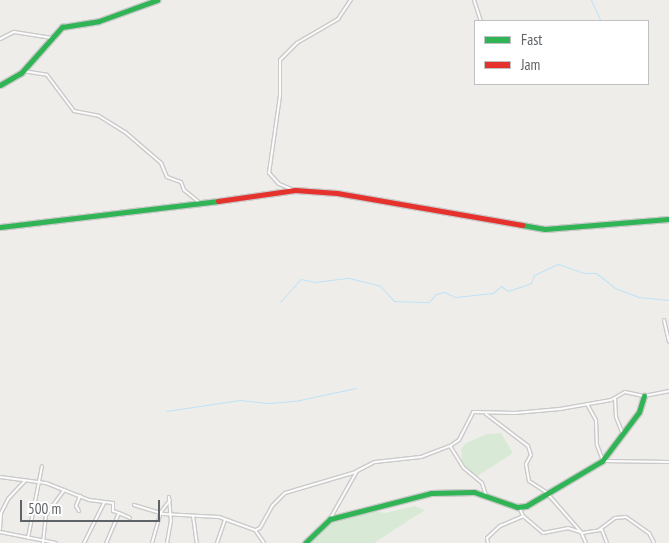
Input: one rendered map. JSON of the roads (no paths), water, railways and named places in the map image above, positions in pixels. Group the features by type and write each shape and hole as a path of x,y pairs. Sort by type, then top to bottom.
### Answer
{"street":[{"path":"0,85 23,71 46,48 51,38 64,26 94,22 157,0"},
{"path":"295,190 279,184 269,173 280,100 280,60 297,43 338,19 350,0"},
{"path":"474,0 481,20"},
{"path":"0,38 14,32 51,38"},
{"path":"23,71 47,74 74,111 99,116 125,132 161,163 167,177 181,182 184,190 200,203"},
{"path":"0,227 74,216 138,213 295,190 337,193 545,229 669,219"},
{"path":"664,320 669,340"},
{"path":"256,530 260,528 272,506 285,493 356,472 375,462 421,457 450,446 459,440 470,416 476,412 515,414 587,404 615,398 625,392 644,396 669,392"},
{"path":"519,507 547,494 602,461 639,412 644,396"},
{"path":"615,398 622,436"},
{"path":"587,404 596,420 597,445 602,461"},
{"path":"485,413 528,446 531,455 527,462 528,480 547,494 582,533 586,543"},
{"path":"450,446 465,469 482,483 486,495"},
{"path":"602,461 669,462"},
{"path":"28,538 42,466"},
{"path":"305,543 330,519 356,472"},
{"path":"0,477 38,482 80,496 114,503 113,511 130,518"},
{"path":"25,481 4,506 0,530 44,542 56,543"},
{"path":"44,542 47,513 64,490"},
{"path":"330,519 431,493 486,495 519,507 524,516 543,533 568,528 582,533 599,530 615,518 626,517 650,534 654,543"},
{"path":"79,511 76,508 80,496"},
{"path":"152,543 161,513 170,499 171,514 167,543"},
{"path":"84,543 105,502"},
{"path":"134,506 161,513 213,516 256,530 264,543"},
{"path":"106,543 119,513"},
{"path":"193,516 197,543"},
{"path":"488,543 487,538 500,526 524,516"},
{"path":"218,543 226,520"},
{"path":"599,530 605,533 607,543"}],"waterway":[{"path":"591,0 601,20"},
{"path":"280,302 301,279 315,282 349,278 380,286 394,301 429,302 436,294 444,292 455,297 493,293 501,286 508,291 531,283 534,275 558,264 584,273 596,273 615,288 639,297 669,300"},
{"path":"166,411 240,400 270,403 295,401 356,388"}]}
